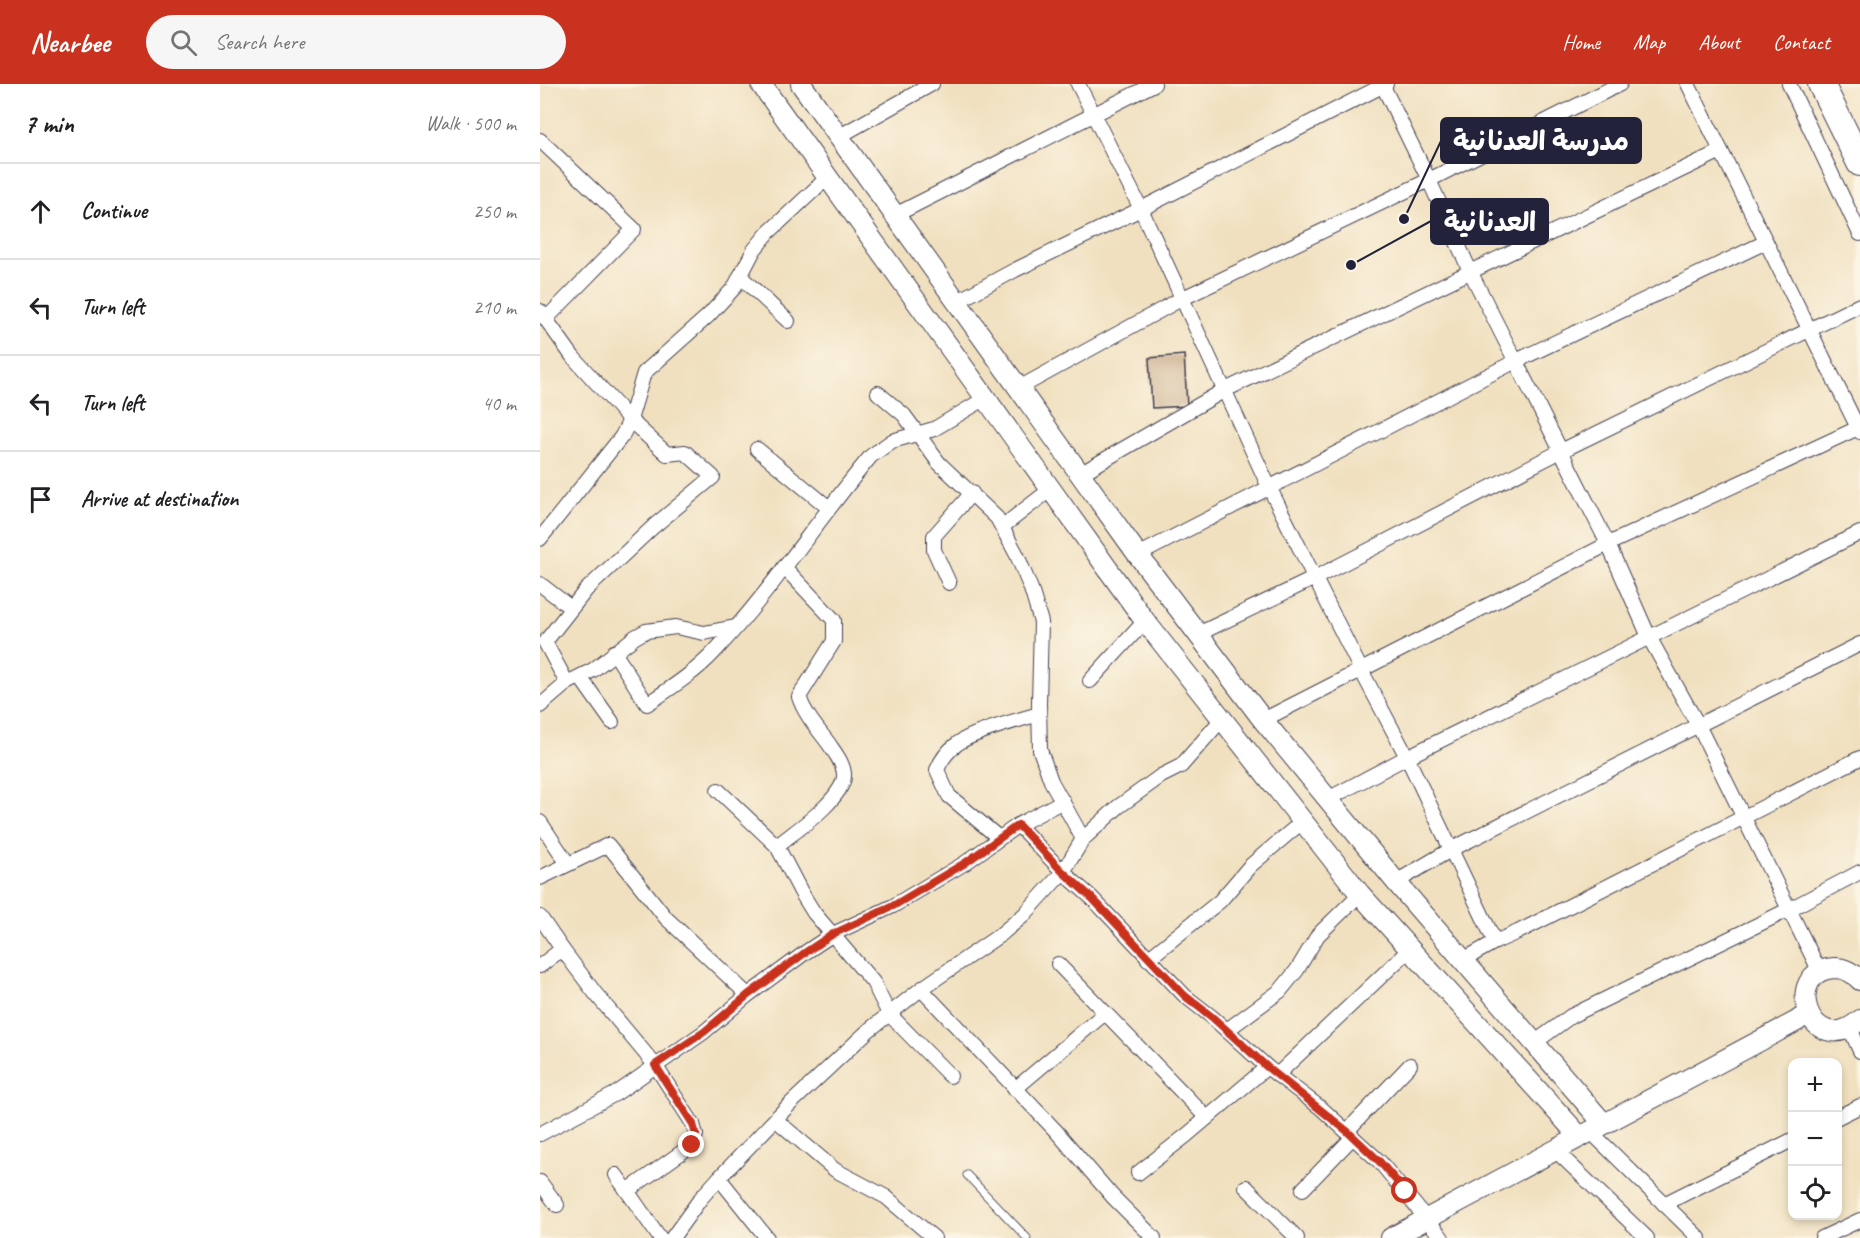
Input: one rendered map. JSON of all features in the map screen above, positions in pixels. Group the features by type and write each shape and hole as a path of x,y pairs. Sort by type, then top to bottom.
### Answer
{"highway":[{"path":"1821,84 1860,163"}],"street":[{"path":"761,84 1145,621 1360,894 1410,949 1699,1238"},
{"path":"838,137 932,84"},
{"path":"1078,84 1141,209 1269,487 1407,757 1495,942"},
{"path":"895,215 1154,84"},
{"path":"958,301 1384,84 1470,271 1608,544 1649,637 1699,726 1820,972"},
{"path":"1019,388 1181,299 1429,180 1620,84"},
{"path":"1236,736 1263,720 1608,544 1859,430 1688,84"},
{"path":"1789,84 1860,234"},
{"path":"780,110 804,88 1138,555 1263,720 1396,882 1534,1043 1591,1131"},
{"path":"540,140 634,229 542,314 573,357 630,420 667,454 685,452 713,477 654,526 586,590 545,642 567,683"},
{"path":"1080,474 1223,390 1721,151"},
{"path":"540,539 622,436 630,420 644,373 708,316 734,288 754,250 768,232 828,177"},
{"path":"1138,555 1515,361 1766,242"},
{"path":"740,276 788,321"},
{"path":"1198,634 1315,578 1561,451 1860,305"},
{"path":"878,393 904,415 939,463 997,518 1032,589 1041,622 1040,750 1051,781 1083,839"},
{"path":"614,652 646,704 678,684 715,651 871,456 892,441 933,429 986,398"},
{"path":"757,449 830,508"},
{"path":"1002,527 1050,489"},
{"path":"949,583 934,550 934,536 972,493"},
{"path":"1328,799 1407,757 1860,533"},
{"path":"777,846 838,793 844,777 840,759 803,710 799,697 834,641 834,620 784,567"},
{"path":"540,584 571,608"},
{"path":"1090,681 1145,621"},
{"path":"540,706 567,683 593,670 614,652 646,631 676,627 704,633 735,627"},
{"path":"1396,882 1452,849 1860,644"},
{"path":"580,677 612,722"},
{"path":"999,838 949,796 937,770 941,761 958,742 1039,714"},
{"path":"672,1238 701,1198 719,1178 869,1030 921,989 1000,935 1024,915 1063,872 1083,839 1118,807 1180,766 1222,719"},
{"path":"1463,960 1742,816 1860,758"},
{"path":"718,790 777,846 814,913 873,982 889,1014 950,1076"},
{"path":"540,1134 617,1093 704,1032 748,995 833,934 893,906 965,863 1018,825 1063,801"},
{"path":"1148,959 1220,901 1250,866 1303,821"},
{"path":"540,822 568,864"},
{"path":"1018,825 1063,872 1092,898 1185,996 1350,1134 1380,1162 1442,1238"},
{"path":"540,878 608,845 666,918 748,995"},
{"path":"1534,1043 1571,1016 1788,910 1860,872"},
{"path":"1227,1030 1280,991 1297,970 1318,935 1360,894"},
{"path":"540,917 595,993 655,1065 693,1124 696,1135 692,1145 627,1191"},
{"path":"540,966 562,949"},
{"path":"1138,1173 1207,1118 1272,1071 1410,949"},
{"path":"1058,964 1207,1118"},
{"path":"1860,980 1847,970 1834,968 1820,972 1807,989 1805,1001 1808,1013 1815,1023 1826,1029 1838,1031 1855,1024 1860,1050"},
{"path":"921,989 1056,1131 1113,1197 1154,1238"},
{"path":"1015,1089 1105,1013"},
{"path":"1392,1238 1797,1021 1808,1013"},
{"path":"1303,1188 1410,1065"},
{"path":"1842,1116 1860,1106"},
{"path":"776,1120 835,1170 886,1197 934,1238"},
{"path":"1664,1204 1788,1142"},
{"path":"1556,1150 1647,1238"},
{"path":"616,1175 660,1238"},
{"path":"719,1178 767,1238"},
{"path":"540,1182 557,1205"},
{"path":"1246,1187 1297,1238"},
{"path":"1822,1238 1860,1220"}],"lane":[{"path":"967,1175 1027,1238"}],"building":[{"path":"1184,355 1187,406 1152,408 1149,358"}],"place":[{"name":"مدرسة العدنانية","path":"1404,219"},
{"name":"العدنانية","path":"1351,265"}],"route":[{"path":"692,1145 696,1135 693,1124 655,1065 704,1032 748,995 833,934 893,906 965,863 1018,825 1063,872 1092,898 1185,996 1267,1067 1347,1131 1380,1162 1405,1191"}]}
